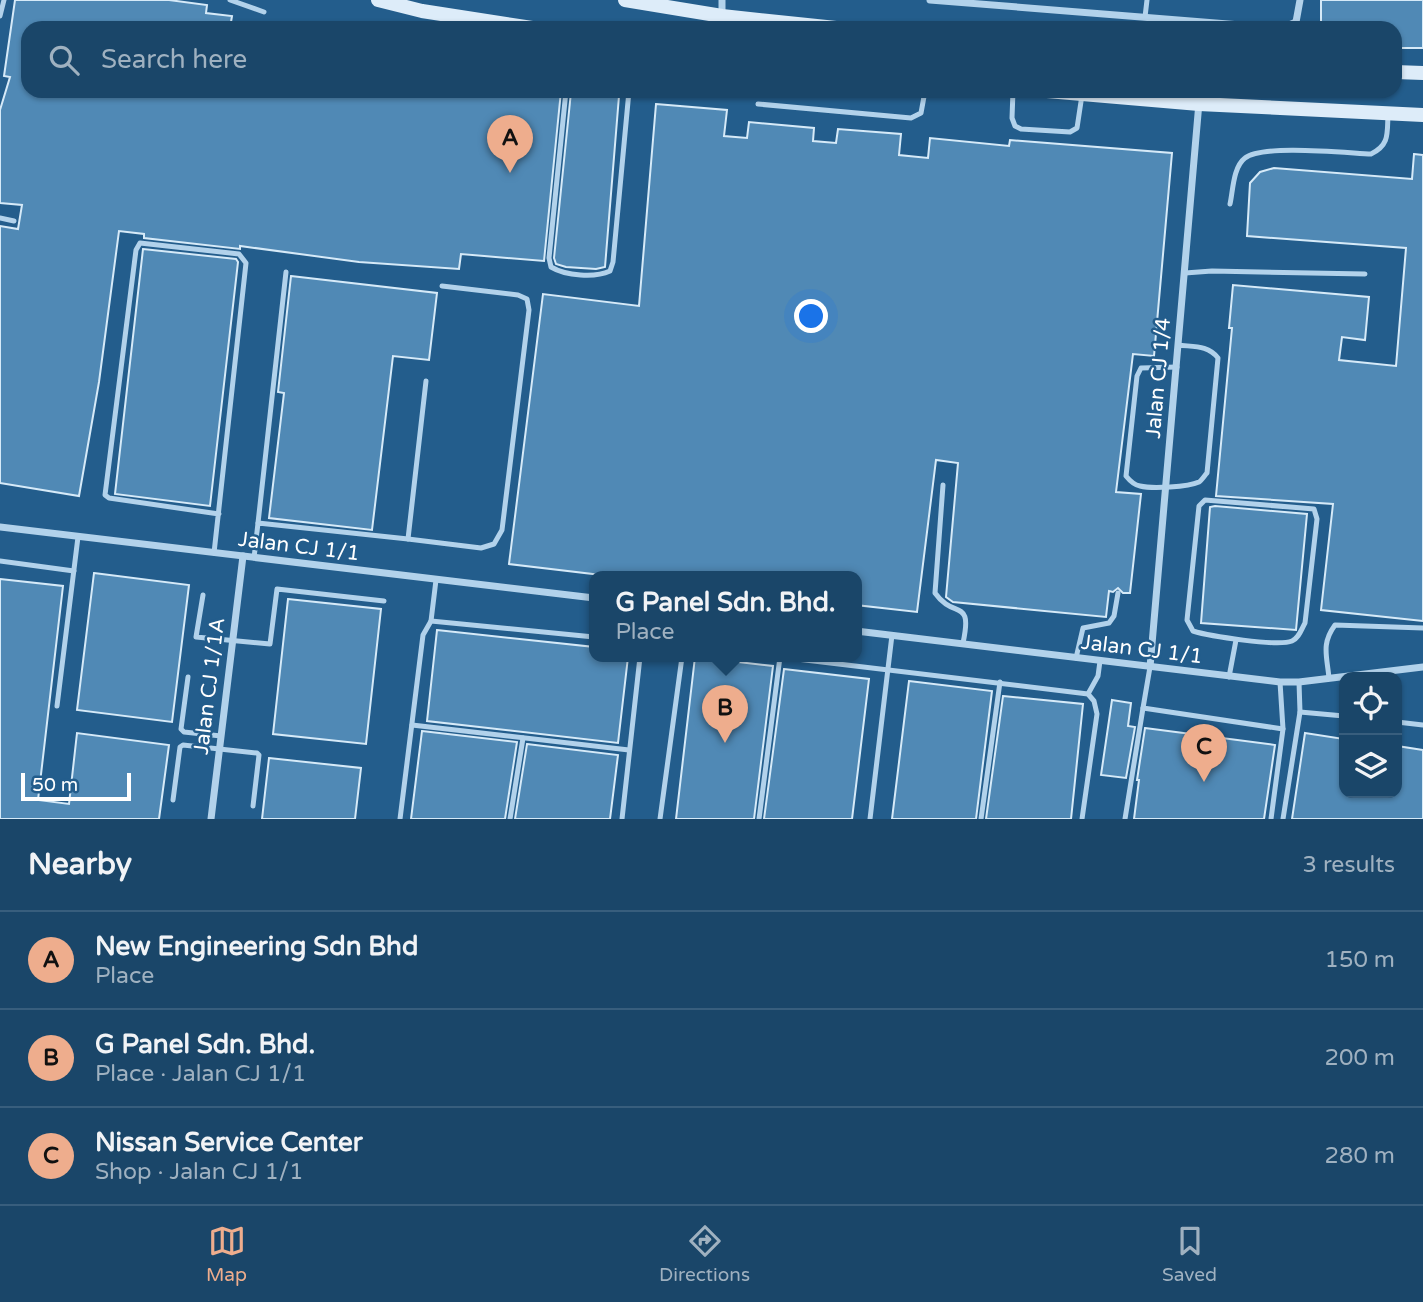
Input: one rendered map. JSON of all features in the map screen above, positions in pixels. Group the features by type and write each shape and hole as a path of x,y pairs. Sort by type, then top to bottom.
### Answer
{"street":[{"path":"379,0 422,11 487,21"},
{"path":"625,0 770,21"},
{"path":"722,0 722,16"},
{"path":"930,0 1008,4 1194,21"},
{"path":"1296,21 1300,0"},
{"path":"1402,72 1423,73"},
{"name":"Jalan CJ 1/4","path":"1150,667 1200,98"},
{"path":"1211,98 1423,115"},
{"name":"Jalan CJ 1/1","path":"0,527 589,597"},
{"name":"Jalan CJ 1/1A","path":"211,819 243,556"},
{"name":"Jalan CJ 1/1","path":"862,632 1280,682 1423,667"}],"lane":[{"path":"0,16 4,0"},
{"path":"230,0 264,12"},
{"path":"1145,17 1147,0"},
{"path":"565,98 551,267 558,271 600,276 610,271 613,262 628,98"},
{"path":"758,104 911,118 921,113 924,98"},
{"path":"1013,98 1012,118 1015,126 1070,132 1077,128 1080,120 1083,98"},
{"path":"1230,204 1238,168 1244,158 1255,153 1281,150 1371,154 1381,149 1387,139 1388,114"},
{"path":"0,218 14,221"},
{"path":"214,553 219,514 246,263 239,254 140,243 136,250 105,495 110,498 219,514"},
{"path":"1185,273 1212,271 1364,274"},
{"path":"254,558 286,272"},
{"path":"258,523 481,548 494,544 502,530 529,310 527,299 518,295 442,286"},
{"path":"1177,366 1141,368 1137,376 1126,476 1130,482 1139,486 1166,487 1200,481 1207,473 1218,358 1212,351 1202,347 1178,345"},
{"path":"408,539 426,381"},
{"path":"943,485 935,593 941,601 963,611 968,621 963,643"},
{"path":"1205,500 1213,500 1314,509 1317,519 1305,623 1299,636 1290,642 1236,640 1193,631 1187,620 1199,506 1205,500"},
{"path":"57,706 78,537"},
{"path":"0,561 74,571"},
{"path":"400,819 423,635 431,621 436,580"},
{"path":"203,596 196,637 270,644 277,589 384,601"},
{"path":"1076,658 1083,628 1109,623 1114,616 1118,593"},
{"path":"431,621 589,637"},
{"path":"1329,678 1325,645 1335,625 1423,628"},
{"path":"870,819 892,635"},
{"path":"1229,677 1236,640"},
{"path":"622,819 639,662"},
{"path":"660,819 681,662"},
{"path":"759,819 779,662"},
{"path":"825,662 1088,694 1094,701 1097,714 1082,819"},
{"path":"1088,694 1098,676 1100,662"},
{"path":"1125,819 1150,667"},
{"path":"188,677 181,729 184,732 221,736"},
{"path":"981,819 1000,682"},
{"path":"1271,819 1283,729 1280,682"},
{"path":"1283,819 1300,712 1298,682"},
{"path":"1143,708 1283,729"},
{"path":"1300,712 1339,716"},
{"path":"1402,723 1423,725"},
{"path":"412,725 629,750"},
{"path":"510,819 523,738"},
{"path":"173,800 180,747 183,745 257,753 259,755 253,806"}],"building":[{"path":"15,0 169,0 207,5 206,13 232,16 231,21 21,21 21,98 560,98 544,261 461,254 459,269 359,262 240,246 240,249 144,238 144,234 119,231 99,382 79,496 0,483 0,226 18,229 22,205 0,203 0,110 10,77 4,76"},
{"path":"1321,0 1423,0 1423,48 1402,48 1402,21 1321,21"},
{"path":"570,98 619,98 605,267 566,267 556,264 554,258"},
{"path":"656,104 727,110 724,136 747,138 749,122 814,128 813,141 836,143 838,129 901,134 899,155 928,158 930,138 1009,146 1010,140 1172,153 1154,356 1133,354 1116,492 1141,494 1130,593 1123,593 1118,588 1113,592 1109,591 1106,617 953,602 946,597 958,463 936,460 917,612 862,606 862,571 589,571 589,574 509,564 543,294 639,306"},
{"path":"1414,154 1423,155 1423,621 1321,610 1333,504 1216,496 1232,328 1229,328 1233,285 1369,297 1365,340 1342,337 1339,360 1396,366 1406,248 1247,236 1250,183 1260,172 1274,168 1412,179"},
{"path":"143,249 236,259 238,262 210,506 115,494"},
{"path":"291,276 437,293 429,360 393,356 372,530 269,518 284,393 278,392"},
{"path":"1210,507 1307,514 1296,630 1201,623"},
{"path":"94,573 189,585 172,722 77,710"},
{"path":"0,579 63,586 38,800 69,804 77,733 169,745 159,819 0,819"},
{"path":"288,599 381,609 366,744 273,734"},
{"path":"437,630 589,646 589,662 627,662 618,743 427,721"},
{"path":"694,662 738,662 773,666 754,819 676,819"},
{"path":"784,669 869,679 852,819 764,819"},
{"path":"909,681 992,691 976,819 892,819"},
{"path":"1003,696 1083,704 1071,819 986,819"},
{"path":"1112,700 1131,703 1128,726 1135,727 1126,778 1101,775"},
{"path":"1145,728 1275,745 1264,819 1134,819"},
{"path":"422,731 517,742 505,819 411,819"},
{"path":"1305,733 1339,738 1339,798 1402,798 1402,747 1423,750 1423,819 1292,819"},
{"path":"527,744 618,755 610,819 515,819"},
{"path":"269,758 361,768 355,819 262,819"}],"place":[{"name":"New Engineering Sdn Bhd","path":"510,173"},
{"name":"G Panel Sdn. Bhd.","path":"725,743"},
{"name":"Nissan Service Center","path":"1204,782"}]}
